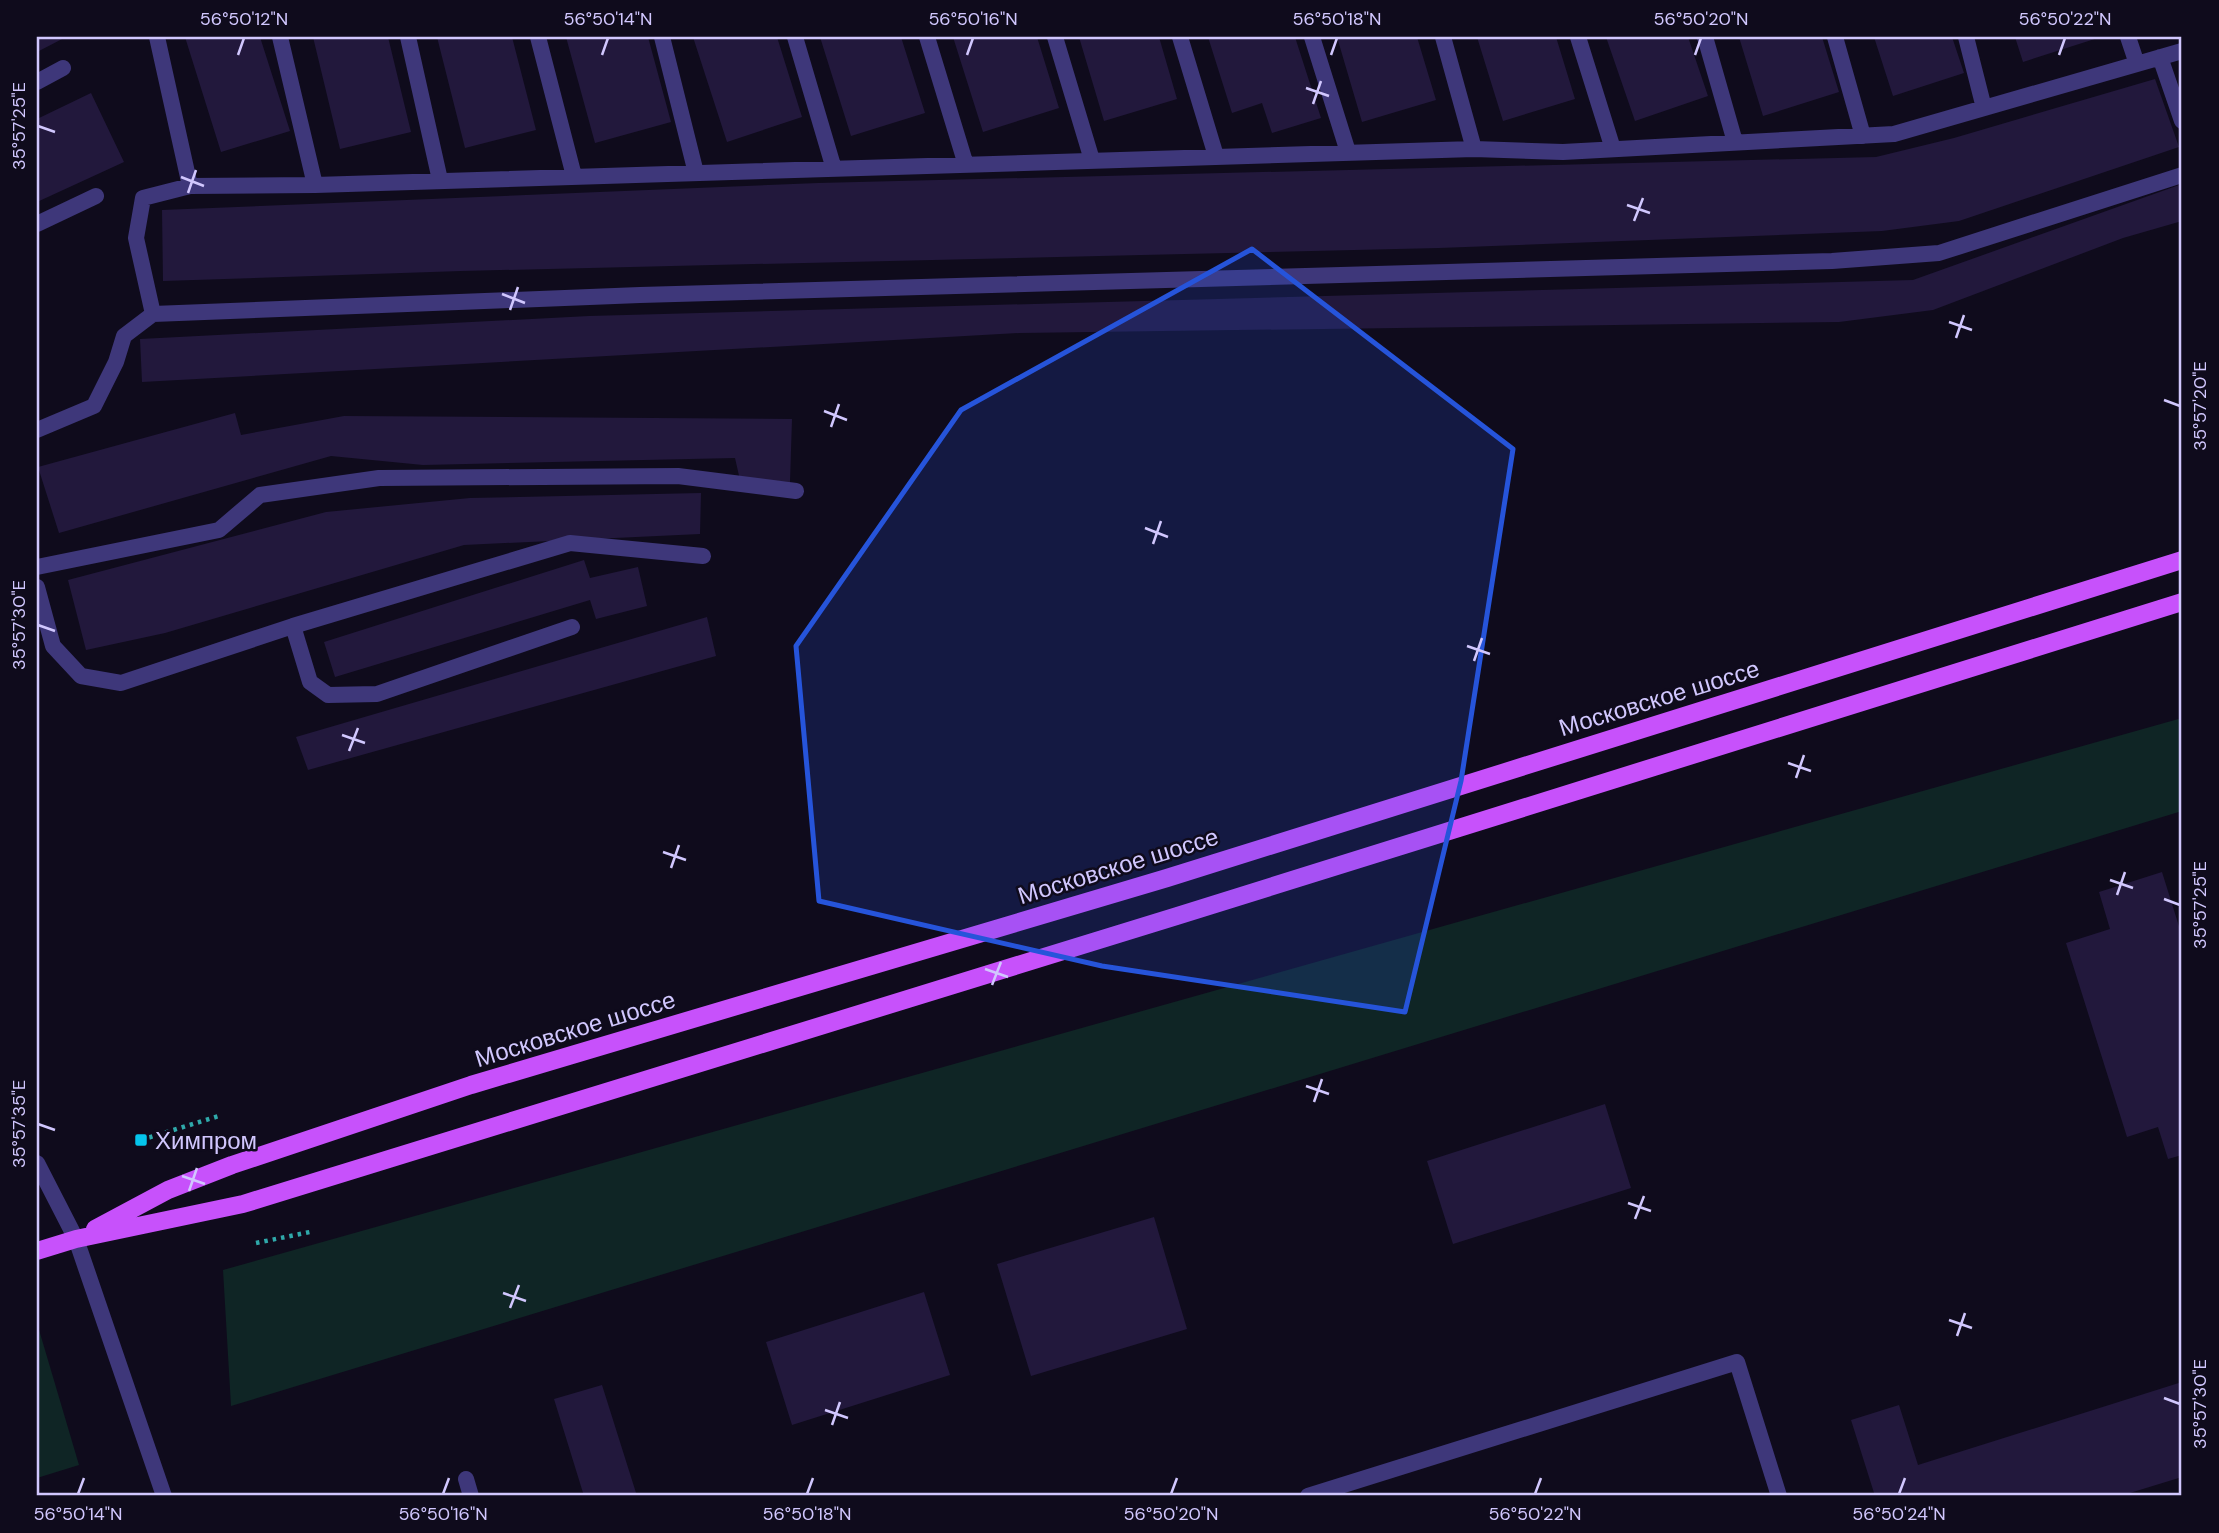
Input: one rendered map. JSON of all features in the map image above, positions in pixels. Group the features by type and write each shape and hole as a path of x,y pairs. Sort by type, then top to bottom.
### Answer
{"main road":[{"name":"Московское шоссе","path":"76,1239 168,1190 232,1165 471,1085 1167,878 2182,561"},
{"name":"Московское шоссе","path":"37,1251 76,1239 243,1204 2182,602"}],"lane":[{"path":"157,37 190,186"},
{"path":"280,37 315,185"},
{"path":"408,37 440,180"},
{"path":"538,37 574,176"},
{"path":"662,37 696,173"},
{"path":"794,37 834,169"},
{"path":"927,37 966,165"},
{"path":"1055,37 1092,160"},
{"path":"1180,37 1216,156"},
{"path":"1312,37 1348,152"},
{"path":"1443,37 1474,149"},
{"path":"1578,37 1613,149"},
{"path":"1705,37 1735,142"},
{"path":"1835,37 1863,136"},
{"path":"1966,37 1984,108"},
{"path":"2128,37 2137,64"},
{"path":"153,314 136,238 143,198 190,186 315,185 1348,152 1474,149 1563,152 1894,134 2182,51"},
{"path":"2160,57 2182,121"},
{"path":"37,82 63,68"},
{"path":"37,430 94,406 116,362 124,336 153,314 640,295 1832,261 1939,253 2182,174"},
{"path":"37,224 96,196"},
{"path":"37,567 219,530 260,495 379,478 678,476 796,491"},
{"path":"37,586 53,646 81,676 121,683 293,626 570,543 703,556"},
{"path":"293,626 310,682 328,695 377,694 572,627"},
{"path":"37,1163 76,1239 164,1496"},
{"path":"1308,1496 1737,1362 1779,1496"},
{"path":"466,1479 471,1496"}],"path":[{"path":"141,1140 219,1116"},
{"path":"257,1243 310,1232"}],"highlighted area":[{"path":"1252,249 1513,449 1461,781 1405,1012 1102,966 819,901 796,646 961,410"}],"green space":[{"path":"2182,718 2182,811 231,1406 223,1270"},
{"path":"37,1323 79,1465 37,1478"}],"building":[{"path":"37,37 66,37 37,52"},
{"path":"185,37 260,37 290,131 221,152"},
{"path":"313,37 388,37 411,132 340,149"},
{"path":"437,37 512,37 536,130 465,148"},
{"path":"566,37 648,37 671,122 595,143"},
{"path":"693,37 777,37 802,117 727,142"},
{"path":"820,37 901,37 925,113 851,136"},
{"path":"953,37 1037,37 1059,108 983,132"},
{"path":"1079,37 1159,37 1177,99 1104,121"},
{"path":"1208,37 1295,37 1321,118 1272,133 1262,103 1232,113"},
{"path":"1337,37 1417,37 1436,100 1362,122"},
{"path":"1477,37 1556,37 1575,99 1503,121"},
{"path":"1606,37 1688,37 1708,96 1635,121"},
{"path":"1739,37 1822,37 1839,92 1763,116"},
{"path":"1874,37 1952,37 1964,73 1893,96"},
{"path":"2015,37 2101,37 2023,62"},
{"path":"2155,79 2179,147 1959,221 1882,231 1439,248 461,271 163,281 162,210 818,183 1876,157 1954,138"},
{"path":"91,93 124,162 37,202 37,119"},
{"path":"2182,184 2182,221 2123,238 1933,310 1839,322 1020,333 142,382 140,339 589,316 1913,280"},
{"path":"235,413 241,435 344,416 792,419 790,482 740,480 735,458 423,465 331,456 59,533 38,467"},
{"path":"701,493 700,534 464,545 165,633 86,650 68,580 326,512 470,498"},
{"path":"584,560 590,578 638,567 647,606 596,619 590,600 335,677 324,642"},
{"path":"707,617 716,656 308,770 296,737"},
{"path":"2162,872 2182,936 2182,1155 2168,1159 2158,1127 2127,1137 2066,943 2110,929 2099,892"},
{"path":"1605,1104 1631,1188 1453,1244 1427,1161"},
{"path":"1154,1217 1187,1329 1031,1376 997,1264"},
{"path":"924,1292 950,1375 792,1425 766,1342"},
{"path":"2182,1382 2182,1477 2120,1496 1875,1496 1851,1420 1899,1405 1918,1465"},
{"path":"602,1385 637,1496 584,1496 554,1399"}],"place":[{"name":"Химпром","path":"141,1140"}]}
